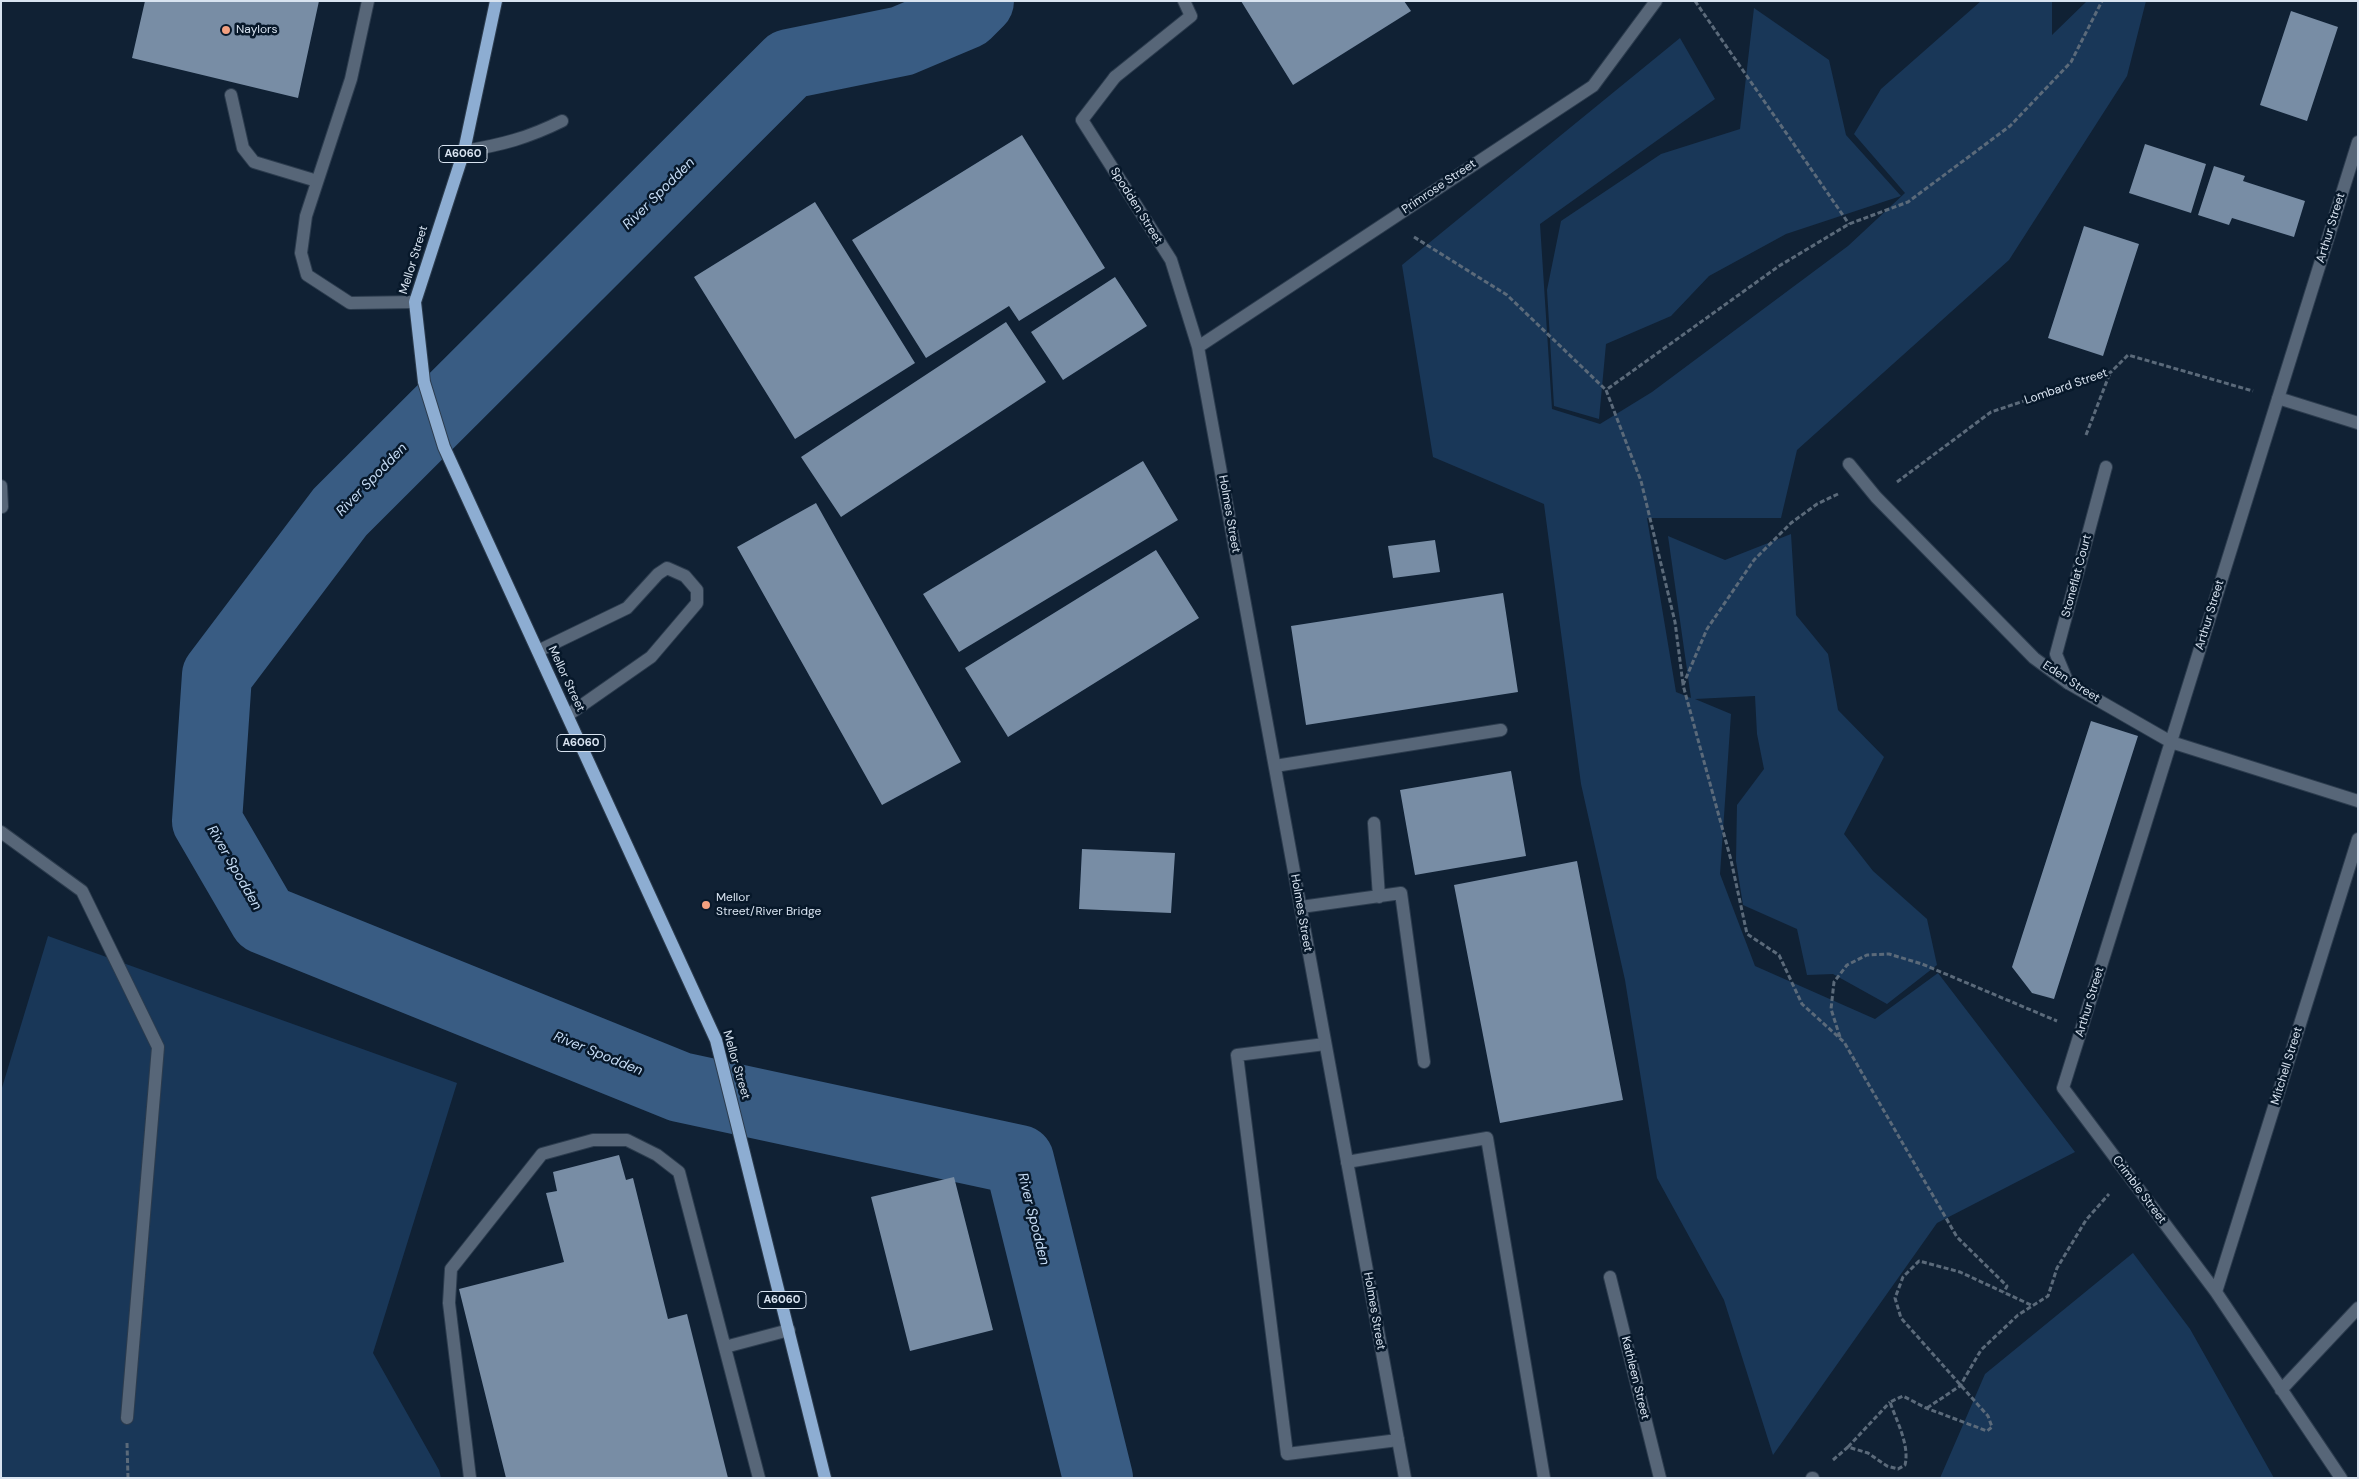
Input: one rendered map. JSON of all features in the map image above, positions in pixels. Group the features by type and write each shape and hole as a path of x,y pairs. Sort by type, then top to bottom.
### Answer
{"main road":[{"name":"Mellor Street","path":"496,1 464,150 415,302 424,382 444,447 716,1040 825,1478"}],"street":[{"path":"368,1 351,79 306,216 301,252 308,275 350,302 415,302"},
{"name":"Spodden Street","path":"1184,1 1191,16 1115,77 1082,120 1171,260 1198,347"},
{"name":"Primrose Street","path":"1198,347 1593,86 1656,1"},
{"path":"231,95 243,148 254,162 317,181"},
{"path":"464,150 494,146 532,136 562,121"},
{"name":"Arthur Street","path":"2063,1088 2358,142"},
{"name":"Holmes Street","path":"1198,347 1405,1478"},
{"path":"2278,398 2358,423"},
{"name":"Eden Street","path":"1849,464 1873,493 2034,658 2068,682 2170,742 2358,801"},
{"name":"Stoneflat Court","path":"2068,682 2056,654 2106,467"},
{"path":"1,486 2,507"},
{"path":"538,651 627,608 658,574 667,568 685,576 697,590 697,603 651,657 568,715"},
{"path":"1275,766 1501,730"},
{"path":"1374,823 1379,897"},
{"path":"1,832 82,891 158,1047 127,1418"},
{"name":"Mitchell Street","path":"2216,1292 2358,840"},
{"path":"1300,907 1401,893 1424,1062"},
{"path":"1326,1044 1237,1056 1287,1454 1398,1440"},
{"name":"Crimble Street","path":"2063,1088 2216,1292 2341,1478"},
{"path":"1347,1162 1487,1138 1544,1478"},
{"path":"470,1478 449,1303 451,1269 542,1154 593,1140 626,1140 656,1155 680,1172 759,1478"},
{"name":"Kathleen Street","path":"1610,1277 1660,1478"},
{"path":"2281,1390 2358,1308"},
{"path":"725,1347 789,1330"}],"path":[{"path":"1695,1 1849,224"},
{"path":"1606,390 1779,266 1849,224 1908,202 2010,126 2071,62 2102,1"},
{"path":"1384,224 1420,240 1507,296 1606,390 1641,481 1675,622 1683,685 1731,860 1747,934 1779,955 1802,1004 1840,1038"},
{"name":"Lombard Street","path":"1873,493 1991,412 2111,372 2128,354 2278,398"},
{"path":"2086,435 2111,372"},
{"path":"1683,685 1707,629 1754,560 1791,523 1817,504 1848,490 1873,493"},
{"path":"2004,1292 2007,1286 1956,1237 1840,1038 1831,1009 1834,982 1847,965 1867,955 1889,954 1922,964 2081,1031"},
{"path":"1926,1408 1960,1386 1981,1350 2031,1305 2048,1296 2057,1268 2086,1220 2127,1174"},
{"path":"1813,1478 1848,1447 1890,1402 1903,1396 1926,1408 1988,1430 1992,1427 1988,1416 1901,1318 1896,1298 1903,1277 1919,1261 1960,1272 2031,1305"},
{"path":"1848,1447 1868,1453 1887,1466 1898,1469 1905,1465 1907,1458 1905,1446 1890,1402"},
{"path":"127,1418 128,1478"}],"shaded area":[{"path":"1981,1 2052,1 2052,35 2087,1 2146,1 2127,76 2009,260 1797,450 1781,518 1647,518 1676,692 1691,698 1668,536 1725,560 1791,534 1796,615 1828,654 1838,710 1884,757 1844,834 1873,871 1927,919 1937,965 1887,1004 1833,974 1807,975 1797,929 1743,905 1736,861 1737,805 1764,769 1757,734 1755,696 1695,699 1731,714 1720,874 1755,966 1875,1019 1938,973 2075,1152 1937,1223 1773,1455 1724,1300 1657,1178 1625,980 1581,784 1544,504 1433,457 1402,265 1680,38 1715,99 1540,224 1552,409 1600,424 1652,392 1848,246 1905,193 1854,134 1881,89"},
{"path":"1754,8 1829,60 1846,135 1901,196 1786,234 1709,276 1671,316 1606,344 1599,419 1554,406 1547,290 1561,221 1661,154 1740,129"},
{"path":"48,936 457,1083 373,1353 439,1470 441,1478 1,1478 1,1091"},
{"path":"2133,1253 2190,1329 2274,1478 1940,1478 1985,1374"}],"building":[{"name":"Naylors","path":"145,1 319,1 298,98 132,58"},
{"path":"1241,1 1404,1 1411,11 1293,85"},
{"path":"2291,11 2338,27 2307,121 2260,105"},
{"path":"1022,135 1105,268 1019,321 1009,306 926,358 852,240"},
{"path":"2145,144 2206,164 2191,213 2129,193"},
{"path":"2214,166 2245,176 2243,181 2305,201 2294,237 2232,218 2229,225 2198,215"},
{"path":"815,202 915,363 795,439 694,277"},
{"path":"2084,226 2139,244 2103,356 2048,338"},
{"path":"1115,277 1147,326 1063,380 1031,332"},
{"path":"1006,322 1046,382 841,517 801,457"},
{"path":"1143,461 1178,520 959,652 923,594"},
{"path":"816,503 961,762 882,805 737,547"},
{"path":"1435,540 1440,572 1393,578 1388,546"},
{"path":"1156,550 1199,618 1008,737 965,668"},
{"path":"1503,593 1518,692 1306,725 1291,626"},
{"path":"2091,721 2138,736 2054,999 2032,993 2012,967"},
{"path":"1511,771 1526,856 1415,875 1400,790"},
{"path":"1082,849 1175,853 1171,913 1079,909"},
{"path":"1577,861 1623,1100 1500,1123 1454,885"},
{"path":"619,1155 626,1180 633,1178 668,1319 687,1314 728,1478 506,1478 459,1289 564,1262 546,1193 557,1191 553,1172"},
{"path":"954,1177 993,1330 910,1351 871,1197"}],"waterway":[{"name":"River Spodden","path":"979,1 966,14 902,41 789,64 340,512 217,675 207,821 264,919 680,1087 1019,1160 1098,1478"}],"place":[{"name":"Naylors","path":"226,30"},
{"name":"Mellor Street/River Bridge","path":"706,905"}]}
